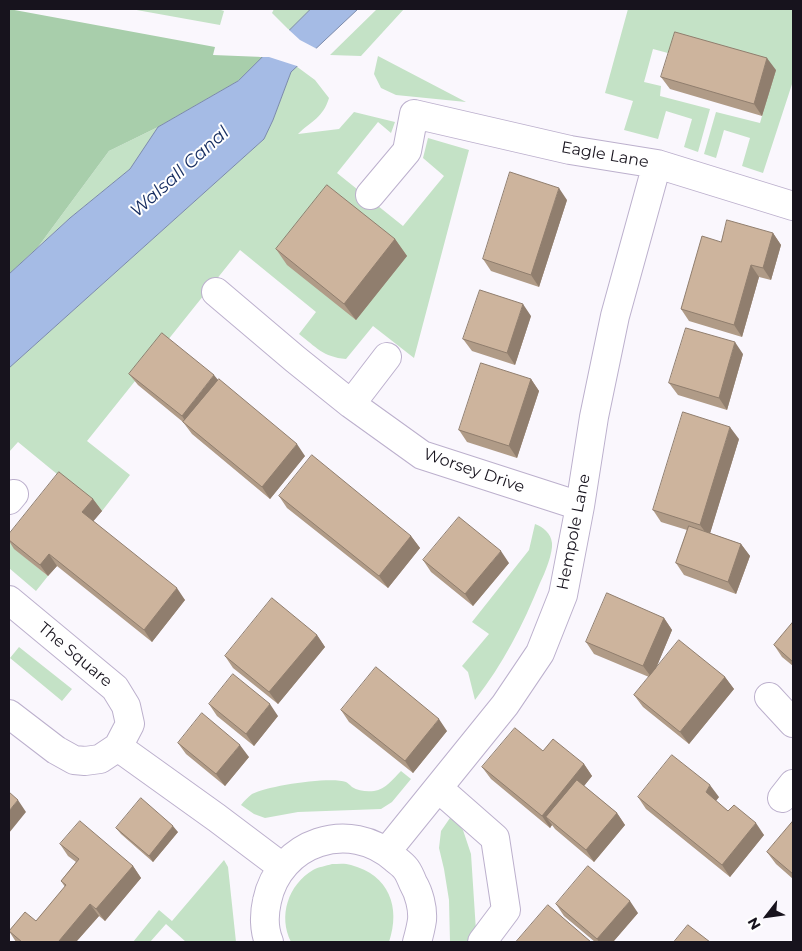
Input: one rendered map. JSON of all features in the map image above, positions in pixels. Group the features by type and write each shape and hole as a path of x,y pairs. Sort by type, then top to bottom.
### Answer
{"street":[{"name":"Eagle Lane","path":"370,195 407,151 414,114 570,150 657,164 793,206"},
{"name":"Hempole Lane","path":"387,851 505,705 540,653 563,595 594,417 615,316 657,164"},
{"name":"Worsey Drive","path":"216,292 351,404 422,455 580,506"},
{"path":"351,404 387,357"},
{"name":"The Square","path":"9,600 115,688 126,706 130,724 118,747"},
{"path":"768,697 793,723"},
{"path":"9,714 56,750 74,760 100,759 118,747 218,818 282,867"},
{"path":"438,788 495,838 506,910 482,942"},
{"path":"270,942 267,938 264,913 270,889 282,867 299,851 320,842 343,838 366,841 387,851 406,869 418,893 422,919 418,942"}],"green space":[{"path":"9,9 215,47 213,55 263,57 238,81 158,127 109,151 38,247 9,274"},
{"path":"131,9 218,9 224,11 220,25"},
{"path":"274,9 311,9 290,31 272,13"},
{"path":"377,9 404,9 361,56 330,55"},
{"path":"628,9 793,9 793,81 763,173 742,166 750,138 724,130 716,158 704,154 716,112 760,123 775,70 679,56 653,49 644,82 661,86 660,96 710,109 698,152 684,147 692,119 666,111 658,139 624,130 633,101 605,93"},
{"path":"378,56 466,102 396,95 381,88 374,74"},
{"path":"296,66 315,80 329,98 320,115 298,134 339,129 354,112 395,122 391,133 378,122 337,173 403,226 444,176 423,158 428,138 469,150 414,358 373,326 346,359 331,356 320,351 299,334 316,312 240,250 87,441 130,475 102,511 18,442 9,452 9,368 264,139 291,72"},
{"path":"158,127 130,169 38,247 109,151"},
{"path":"535,524 546,531 551,539 552,547 548,563 527,614 512,644 475,700 468,672 462,666 489,634 472,622 529,550"},
{"path":"9,539 15,549 48,576 36,591 9,568"},
{"path":"19,647 72,689 62,701 10,658"},
{"path":"401,771 411,779 392,802 381,809 298,812 265,818 254,814 241,805 252,794 259,791 313,781 338,780 360,790 374,791 386,786"},
{"path":"452,815 463,830 471,854 476,931 472,942 450,942 449,900 439,848 441,831"},
{"path":"224,860 228,867 236,942 186,942 166,924 150,942 133,942 159,910 172,921"},
{"path":"332,864 349,864 364,870 375,876 383,885 389,894 392,905 393,917 389,942 291,942 285,922 288,902 292,893 304,876 320,867"}],"water":[{"name":"Walsall Canal","path":"311,9 358,9 291,72 264,139 9,368 9,274 70,218 130,169 158,127 238,81"}],"pier":[{"path":"288,29 300,40 319,50 300,67 269,57 259,57"}],"building":[{"path":"675,32 767,58 754,104 661,77"},
{"path":"510,172 559,188 531,275 483,259"},
{"path":"327,185 395,239 344,304 276,249"},
{"path":"727,220 773,233 763,268 751,265 734,325 681,309 702,236 721,242"},
{"path":"480,290 523,304 507,353 463,339"},
{"path":"686,328 735,342 719,398 669,383"},
{"path":"162,333 214,375 182,416 129,374"},
{"path":"481,363 531,379 509,446 459,430"},
{"path":"219,379 297,444 262,487 183,422"},
{"path":"683,412 730,427 700,525 653,510"},
{"path":"312,455 411,536 379,576 279,496"},
{"path":"59,472 93,499 82,512 177,588 144,630 49,554 40,565 9,540 9,534"},
{"path":"459,517 501,551 465,594 423,560"},
{"path":"689,526 741,544 728,582 676,563"},
{"path":"607,593 664,618 643,666 586,642"},
{"path":"272,598 317,635 269,692 225,656"},
{"path":"793,622 793,662 774,645"},
{"path":"679,640 725,677 680,732 634,695"},
{"path":"376,667 439,719 405,761 341,710"},
{"path":"233,674 270,704 246,734 209,704"},
{"path":"202,713 240,745 216,774 178,743"},
{"path":"515,728 543,751 553,739 584,764 542,816 482,767"},
{"path":"672,755 710,785 706,792 728,811 734,805 756,823 722,865 638,797"},
{"path":"577,780 617,813 586,850 546,817"},
{"path":"9,792 18,800 9,811"},
{"path":"141,798 173,826 149,856 116,828"},
{"path":"80,821 133,866 96,909 90,904 60,942 22,942 9,931 25,912 36,921 66,885 61,881 79,859 60,844"},
{"path":"793,821 793,874 767,852"},
{"path":"588,866 630,901 597,939 556,904"},
{"path":"548,905 591,942 516,942"},
{"path":"688,925 710,942 674,942"}]}
